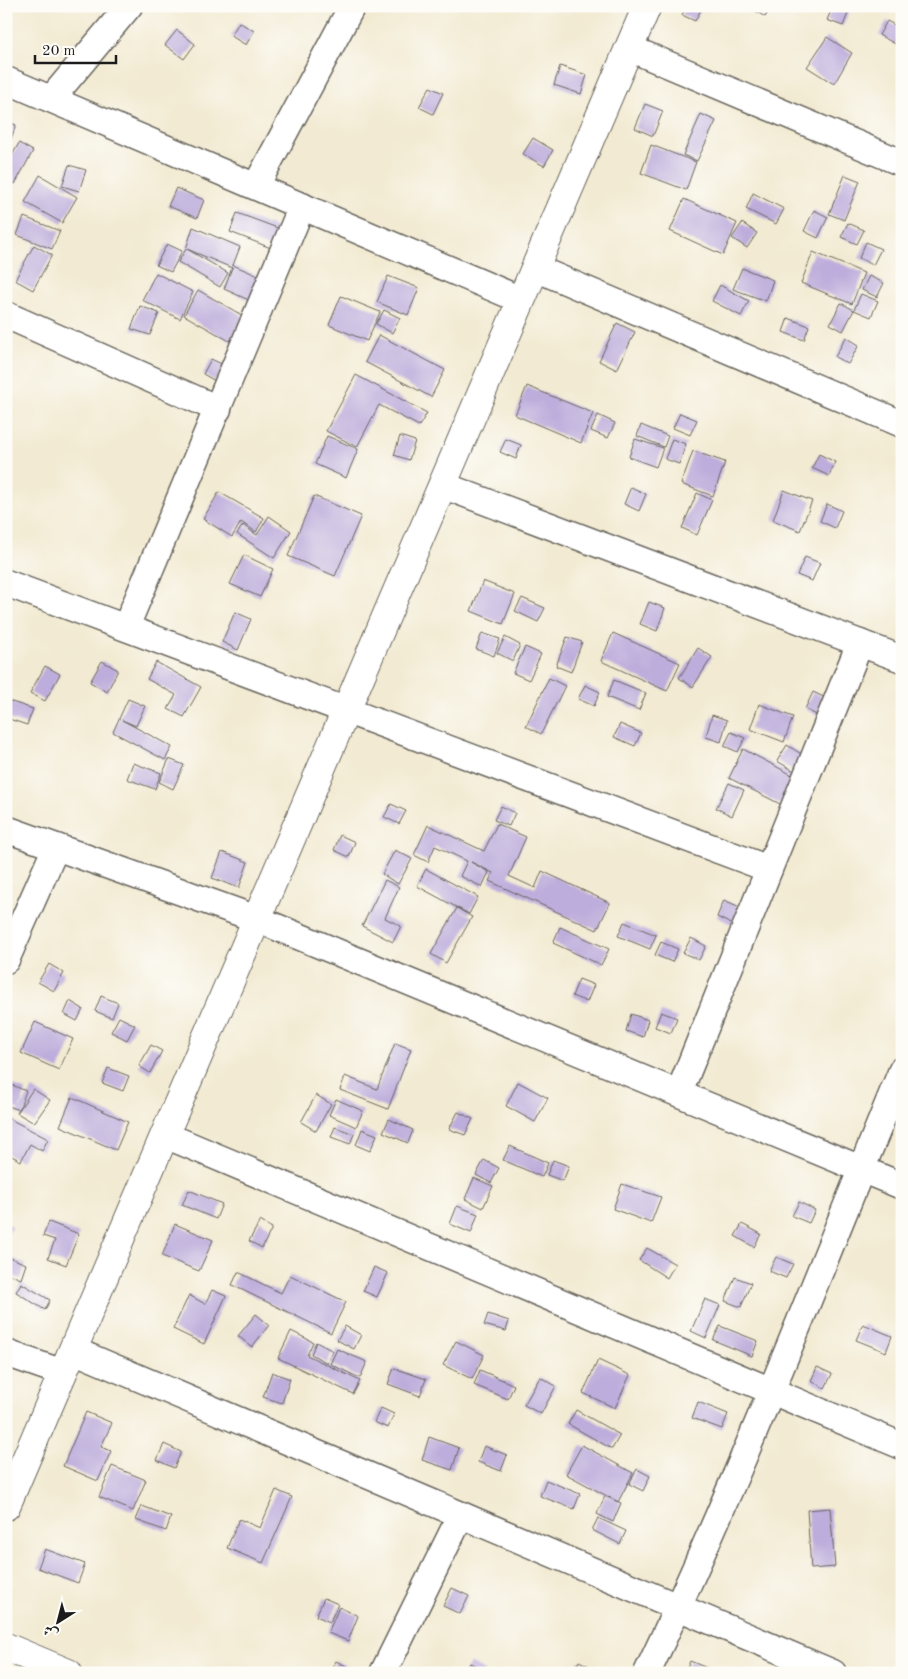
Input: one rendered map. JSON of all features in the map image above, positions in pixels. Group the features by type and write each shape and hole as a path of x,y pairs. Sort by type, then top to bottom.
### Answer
{"street":[{"path":"51,99 129,6"},
{"path":"256,186 352,6"},
{"path":"6,1506 647,6"},
{"path":"629,48 902,163"},
{"path":"6,80 522,300"},
{"path":"126,627 302,206"},
{"path":"535,268 902,424"},
{"path":"6,315 218,408"},
{"path":"442,485 902,659"},
{"path":"6,582 769,869"},
{"path":"679,1093 860,643"},
{"path":"6,829 257,919 902,1186"},
{"path":"6,960 56,847"},
{"path":"647,1673 678,1607 770,1391 902,1070"},
{"path":"165,1134 902,1446"},
{"path":"6,1353 68,1362 461,1515 833,1673"},
{"path":"383,1673 461,1515"},
{"path":"6,1647 68,1673"}],"building":[{"path":"686,6 703,6 695,21 682,15"},
{"path":"752,6 772,6 765,17 751,8"},
{"path":"833,6 849,11 843,26 827,20"},
{"path":"887,21 902,29 901,47 879,35"},
{"path":"239,22 254,31 246,45 231,36"},
{"path":"177,30 195,44 184,59 165,45"},
{"path":"827,37 852,53 834,84 807,67"},
{"path":"560,66 587,75 581,94 554,85"},
{"path":"430,87 443,93 433,114 419,107"},
{"path":"645,104 663,111 653,136 635,128"},
{"path":"701,114 716,121 697,161 683,155"},
{"path":"6,121 16,125 11,139 6,137"},
{"path":"533,138 553,150 544,166 523,154"},
{"path":"19,143 33,151 15,184 6,179 6,166"},
{"path":"651,145 696,162 686,190 641,173"},
{"path":"69,165 86,170 79,191 62,186"},
{"path":"40,175 77,197 62,223 25,202"},
{"path":"845,175 860,181 844,220 829,214"},
{"path":"176,188 204,200 197,218 168,206"},
{"path":"753,193 784,209 776,224 746,209"},
{"path":"684,199 737,223 723,255 670,231"},
{"path":"814,210 828,217 818,238 804,231"},
{"path":"237,213 283,230 276,250 230,232"},
{"path":"24,217 60,231 52,249 17,235"},
{"path":"742,223 757,233 747,248 732,238"},
{"path":"848,223 864,230 857,244 841,237"},
{"path":"193,227 240,247 232,268 187,249 228,273 220,287 178,262 186,249"},
{"path":"866,242 881,249 873,265 859,258"},
{"path":"167,244 182,251 171,272 156,265"},
{"path":"34,245 52,255 33,290 15,280"},
{"path":"813,252 864,273 852,304 801,283"},
{"path":"233,265 261,277 251,301 224,289"},
{"path":"742,268 773,280 766,301 733,289"},
{"path":"156,273 193,292 180,319 142,300"},
{"path":"388,276 419,288 408,315 377,302"},
{"path":"869,276 884,283 877,297 862,290"},
{"path":"720,285 749,301 741,316 712,301"},
{"path":"198,290 247,318 233,343 184,315"},
{"path":"861,294 878,301 871,317 854,310"},
{"path":"341,296 380,312 367,341 329,325"},
{"path":"841,303 854,310 843,331 830,324"},
{"path":"140,306 159,313 150,335 131,329"},
{"path":"384,310 400,318 392,333 376,324"},
{"path":"788,318 809,326 804,340 783,332"},
{"path":"617,323 635,332 617,370 599,361"},
{"path":"379,335 445,370 431,397 365,362"},
{"path":"846,337 859,345 848,364 835,357"},
{"path":"211,359 226,366 217,382 203,374"},
{"path":"356,375 427,413 419,426 379,405 357,447 326,431"},
{"path":"527,386 593,413 581,443 515,415"},
{"path":"680,413 697,420 690,435 673,428"},
{"path":"598,415 615,423 608,438 591,431"},
{"path":"641,425 668,436 664,447 637,436"},
{"path":"327,436 358,449 346,478 315,464"},
{"path":"400,436 415,441 409,460 394,455"},
{"path":"506,439 521,445 516,459 500,452"},
{"path":"635,439 663,448 656,467 629,457"},
{"path":"672,439 686,444 679,464 665,459"},
{"path":"693,451 725,462 713,496 681,484"},
{"path":"819,454 835,462 829,476 812,468"},
{"path":"631,487 646,494 639,511 624,504"},
{"path":"784,490 812,501 800,531 773,520"},
{"path":"219,492 264,518 256,532 241,522 232,537 203,519"},
{"path":"697,493 712,500 697,535 682,528"},
{"path":"314,496 361,516 335,576 288,556"},
{"path":"827,504 842,511 835,528 820,521"},
{"path":"269,516 291,531 274,558 237,534 243,525 257,535"},
{"path":"244,555 273,569 260,597 230,584"},
{"path":"805,557 820,563 812,581 797,575"},
{"path":"483,581 515,594 503,624 471,611"},
{"path":"522,598 545,608 538,622 515,611"},
{"path":"649,602 665,608 657,631 640,624"},
{"path":"235,612 251,619 238,650 222,642"},
{"path":"482,633 500,639 494,656 476,649"},
{"path":"613,633 680,663 667,691 601,661"},
{"path":"505,637 520,645 513,661 497,653"},
{"path":"567,637 582,642 571,672 556,666"},
{"path":"525,647 541,654 529,680 513,673"},
{"path":"698,648 712,657 693,687 679,678"},
{"path":"102,661 118,670 107,692 90,682"},
{"path":"156,662 201,687 184,717 168,709 176,695 147,679"},
{"path":"45,666 60,674 45,701 30,693"},
{"path":"549,678 565,686 541,734 526,726"},
{"path":"614,680 646,693 639,710 607,697"},
{"path":"585,685 600,692 594,706 578,699"},
{"path":"813,692 830,700 822,718 805,709"},
{"path":"128,699 145,706 136,726 122,720 172,747 165,760 113,732"},
{"path":"6,700 33,709 27,725 6,718"},
{"path":"759,704 793,717 784,742 750,729"},
{"path":"712,715 727,720 721,742 706,737"},
{"path":"620,724 641,733 635,746 614,737"},
{"path":"731,732 745,738 738,752 724,746"},
{"path":"787,745 806,757 796,772 777,761"},
{"path":"743,749 796,777 782,805 729,778"},
{"path":"169,759 184,765 173,789 159,782"},
{"path":"133,763 161,773 155,789 127,779"},
{"path":"729,783 744,790 732,816 716,808"},
{"path":"391,804 406,811 399,824 384,817"},
{"path":"501,806 515,813 509,826 494,820"},
{"path":"497,824 526,837 509,876 535,888 542,871 610,903 597,930 489,881 493,873 471,862 489,872 482,887 460,876 467,861 435,846 428,862 414,855 428,825 484,851"},
{"path":"340,835 355,842 349,857 334,850"},
{"path":"395,850 412,859 398,884 382,874"},
{"path":"222,852 248,862 239,888 212,878"},
{"path":"426,869 478,897 469,914 417,886"},
{"path":"385,880 399,887 385,918 401,926 393,942 362,926"},
{"path":"724,900 740,907 733,925 717,917"},
{"path":"457,908 472,917 446,963 431,954"},
{"path":"624,922 656,935 650,949 618,936"},
{"path":"560,927 609,949 601,965 553,943"},
{"path":"691,938 706,946 699,960 683,953"},
{"path":"661,942 678,949 672,962 655,955"},
{"path":"49,964 64,973 54,991 38,982"},
{"path":"579,979 594,985 587,1002 572,996"},
{"path":"101,996 118,1003 112,1018 95,1011"},
{"path":"70,1001 83,1009 77,1021 64,1014"},
{"path":"661,1012 677,1018 671,1033 655,1027"},
{"path":"631,1014 648,1020 643,1037 626,1031"},
{"path":"119,1017 135,1025 127,1040 111,1032"},
{"path":"35,1022 73,1039 59,1070 21,1053"},
{"path":"395,1043 411,1049 388,1109 340,1090 345,1076 377,1089"},
{"path":"151,1045 162,1051 150,1073 139,1066"},
{"path":"108,1068 129,1076 123,1091 102,1083"},
{"path":"518,1082 548,1098 535,1122 506,1106"},
{"path":"10,1084 26,1091 19,1110 6,1105 6,1094"},
{"path":"33,1089 50,1100 34,1123 17,1113"},
{"path":"316,1095 331,1104 316,1131 301,1122"},
{"path":"72,1097 128,1122 116,1150 60,1126"},
{"path":"336,1099 363,1111 356,1127 329,1115"},
{"path":"458,1112 473,1119 465,1135 449,1129"},
{"path":"6,1117 48,1139 42,1151 30,1144 21,1161 6,1153"},
{"path":"389,1119 413,1130 408,1143 383,1132"},
{"path":"335,1127 354,1134 350,1144 331,1137"},
{"path":"362,1129 377,1135 370,1151 356,1145"},
{"path":"510,1146 548,1163 542,1177 503,1160"},
{"path":"484,1160 499,1168 491,1183 476,1175"},
{"path":"553,1160 569,1166 563,1181 547,1175"},
{"path":"474,1178 493,1186 483,1208 465,1199"},
{"path":"622,1184 661,1197 651,1223 613,1209"},
{"path":"189,1190 222,1204 216,1219 182,1205"},
{"path":"799,1202 815,1210 809,1223 792,1216"},
{"path":"457,1206 478,1214 471,1233 450,1224"},
{"path":"260,1221 272,1228 262,1248 249,1241"},
{"path":"49,1222 79,1234 66,1265 48,1258 55,1240 43,1236"},
{"path":"6,1223 12,1226 6,1238"},
{"path":"175,1224 213,1240 199,1271 162,1256"},
{"path":"742,1224 761,1234 754,1247 735,1236"},
{"path":"647,1248 675,1264 667,1278 639,1260"},
{"path":"6,1256 26,1264 21,1279 6,1273"},
{"path":"776,1257 793,1264 786,1278 769,1271"},
{"path":"374,1267 388,1273 377,1297 363,1291"},
{"path":"238,1272 281,1293 290,1275 346,1302 331,1333 232,1285"},
{"path":"735,1277 751,1283 741,1307 725,1301"},
{"path":"21,1283 50,1300 45,1310 16,1292"},
{"path":"212,1290 226,1296 204,1344 173,1329 189,1295 205,1304"},
{"path":"705,1299 720,1305 706,1338 691,1331"},
{"path":"256,1314 269,1325 252,1347 238,1336"},
{"path":"488,1314 509,1321 506,1331 484,1325"},
{"path":"863,1324 892,1336 886,1352 856,1340"},
{"path":"345,1326 361,1335 354,1349 337,1340"},
{"path":"720,1326 758,1341 752,1356 713,1340"},
{"path":"291,1331 313,1342 307,1355 360,1381 353,1394 278,1358"},
{"path":"456,1341 484,1355 472,1379 443,1365"},
{"path":"316,1342 333,1351 327,1363 311,1354"},
{"path":"337,1349 367,1362 360,1378 330,1364"},
{"path":"598,1360 630,1375 615,1408 583,1393"},
{"path":"817,1367 832,1374 825,1388 811,1381"},
{"path":"394,1368 426,1379 420,1396 388,1384"},
{"path":"480,1370 514,1385 508,1399 474,1385"},
{"path":"272,1372 290,1379 282,1403 263,1397"},
{"path":"540,1377 556,1386 541,1414 524,1405"},
{"path":"698,1402 728,1414 722,1429 692,1418"},
{"path":"381,1408 394,1414 388,1428 374,1422"},
{"path":"576,1410 620,1435 612,1449 568,1424"},
{"path":"86,1412 112,1423 101,1447 111,1451 98,1481 63,1466"},
{"path":"429,1437 459,1448 452,1470 422,1460"},
{"path":"164,1444 181,1452 174,1468 157,1460"},
{"path":"582,1445 633,1473 618,1502 566,1474"},
{"path":"484,1446 507,1455 501,1471 478,1462"},
{"path":"112,1466 146,1480 133,1511 99,1497"},
{"path":"637,1469 650,1476 643,1491 629,1484"},
{"path":"546,1480 580,1494 574,1509 540,1496"},
{"path":"276,1490 292,1497 263,1563 227,1548 239,1519 260,1528"},
{"path":"605,1496 621,1503 613,1522 597,1514"},
{"path":"142,1506 171,1517 166,1531 136,1520"},
{"path":"830,1508 835,1567 811,1569 807,1510"},
{"path":"598,1518 626,1531 620,1544 592,1530"},
{"path":"45,1549 85,1564 78,1583 38,1568"},
{"path":"452,1588 469,1596 460,1614 443,1606"},
{"path":"324,1598 338,1604 330,1622 316,1616"},
{"path":"339,1607 358,1616 348,1641 328,1633"},
{"path":"336,1661 354,1670 353,1673 330,1673"},
{"path":"579,1661 603,1673 573,1673"},
{"path":"690,1661 707,1668 705,1673 685,1673"},
{"path":"470,1663 485,1671 484,1673 465,1673"}]}
